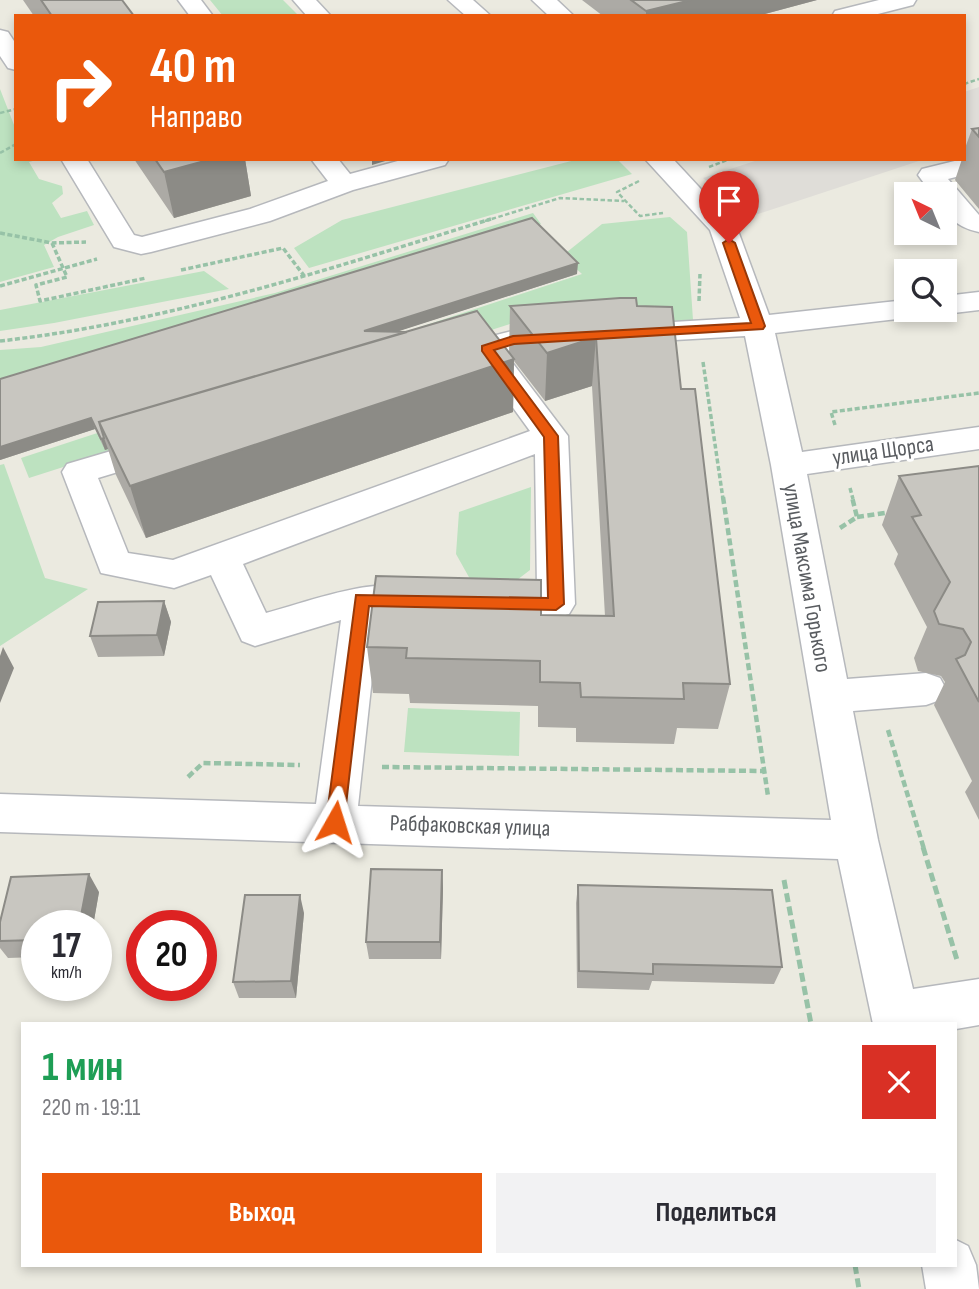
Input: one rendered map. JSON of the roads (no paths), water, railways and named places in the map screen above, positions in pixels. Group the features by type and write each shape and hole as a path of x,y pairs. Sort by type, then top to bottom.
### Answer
{"street":[{"path":"189,0 200,14"},
{"path":"304,0 318,14"},
{"path":"459,0 477,14"},
{"path":"543,0 560,14"},
{"path":"851,14 905,0"},
{"path":"0,37 14,60"},
{"path":"75,161 124,241 141,246 260,215 344,184 429,161"},
{"path":"326,161 344,184"},
{"name":"улица Максима Горького","path":"660,161 723,228 758,326 788,464 828,697 856,840 896,1019"},
{"path":"979,163 931,175 968,221 979,224"},
{"path":"957,303 979,301"},
{"path":"421,368 513,340 698,331 894,310"},
{"path":"222,558 255,631 362,600 556,604 551,436 486,349"},
{"path":"197,436 79,472 114,564 174,574 551,436"},
{"name":"улица Щорса","path":"788,464 979,438"},
{"path":"335,822 362,600"},
{"path":"828,697 926,689"},
{"name":"Рабфаковская улица","path":"0,813 856,840"},
{"path":"896,1019 979,1002"},
{"path":"949,1267 954,1289"}]}
